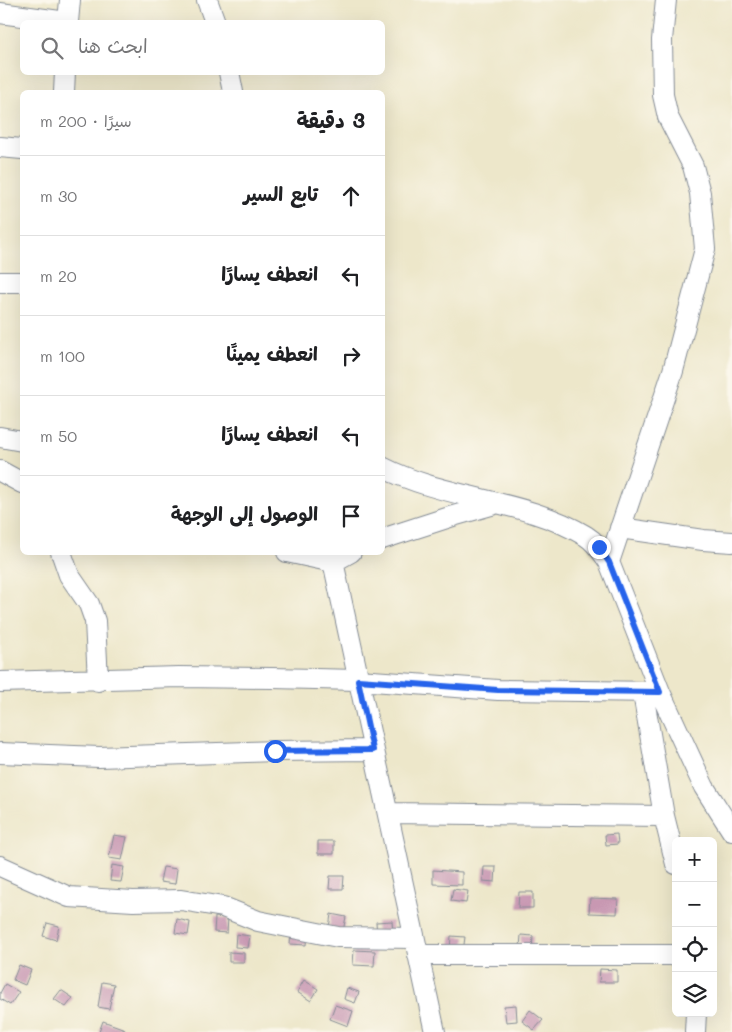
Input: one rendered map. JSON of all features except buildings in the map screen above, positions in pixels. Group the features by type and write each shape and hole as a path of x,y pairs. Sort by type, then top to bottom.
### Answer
{"street":[{"path":"67,20 70,0"},
{"path":"207,0 213,20"},
{"path":"609,562 673,371 704,249 700,193 694,166 668,117 663,95 662,40 666,0"},
{"path":"0,13 52,20"},
{"path":"64,90 65,75"},
{"path":"230,75 234,90"},
{"path":"0,147 20,149"},
{"path":"0,282 20,282"},
{"path":"0,437 20,440"},
{"path":"385,469 405,479 549,519 587,536 609,562 651,693 713,804 732,831"},
{"path":"0,470 20,482"},
{"path":"385,539 437,521 498,504"},
{"path":"620,528 703,540 732,542"},
{"path":"62,555 69,575 89,604 95,621 98,681"},
{"path":"325,555 338,556 358,680 435,1032"},
{"path":"0,682 98,681 180,677 358,680 498,690 651,693"},
{"path":"651,693 664,816 672,848"},
{"path":"0,753 99,757 275,751 373,750"},
{"path":"388,813 664,816"},
{"path":"0,866 69,897 134,901 181,900 223,907 258,921 329,935 416,947 672,955"},
{"path":"695,1032 696,1017"}],"route":[{"path":"275,751 373,750 358,680 498,690 660,692 609,562 599,547"}]}
